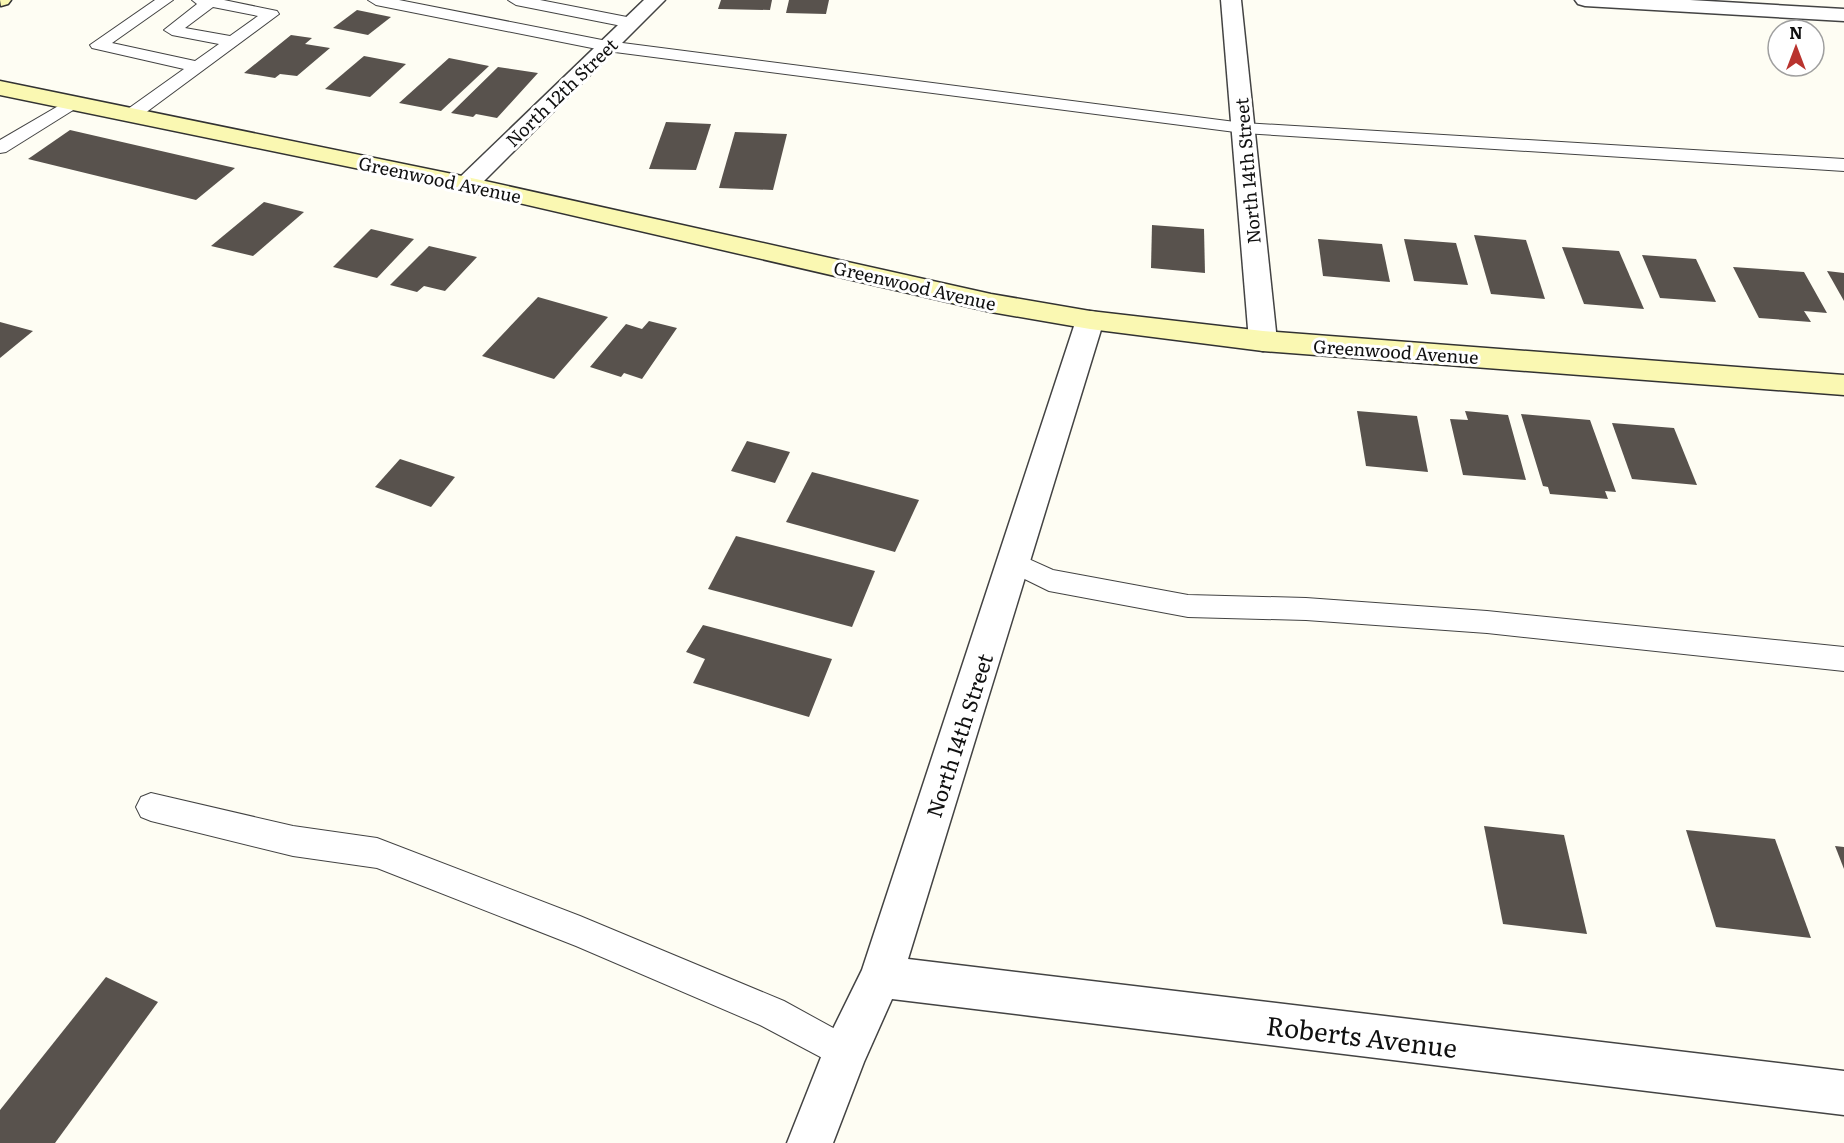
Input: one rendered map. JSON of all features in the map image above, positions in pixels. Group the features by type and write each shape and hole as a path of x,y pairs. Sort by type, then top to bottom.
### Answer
{"street":[{"name":"North 12th Street","path":"467,184 656,0"},
{"name":"North 14th Street","path":"1232,0 1263,341"},
{"path":"1585,0 1844,15"},
{"name":"Greenwood Avenue","path":"0,88 467,184 991,303 1090,320 1263,341 1844,385"},
{"name":"North 14th Street","path":"810,1143 845,1053 881,977 1090,320"},
{"name":"Roberts Avenue","path":"881,977 1844,1093"}],"lane":[{"path":"165,0 98,45 199,67"},
{"path":"376,0 607,46 1243,128 1844,165"},
{"path":"516,0 632,22"},
{"path":"131,115 271,14 205,1 172,30 232,41"},
{"path":"0,148 72,103"},
{"path":"1013,562 1048,580 1188,606 1306,609 1486,622 1844,659"},
{"path":"151,807 293,841 377,853 580,932 761,1008 845,1053"}],"building":[{"path":"721,0 772,0 770,10 718,9"},
{"path":"789,0 829,0 826,14 786,13"},
{"path":"357,10 391,17 368,35 333,28"},
{"path":"291,35 312,38 305,44 330,48 297,76 280,74 275,78 244,73"},
{"path":"364,56 406,64 370,97 325,89"},
{"path":"449,58 489,66 441,111 399,103"},
{"path":"498,67 538,73 497,118 451,113"},
{"path":"666,122 711,124 696,170 649,169"},
{"path":"70,130 235,168 196,200 28,159"},
{"path":"735,132 787,134 773,190 719,188"},
{"path":"264,202 304,212 253,256 211,246"},
{"path":"1152,225 1204,229 1205,273 1151,268"},
{"path":"371,229 414,239 377,278 333,267"},
{"path":"1474,235 1526,240 1545,299 1491,294"},
{"path":"1318,239 1382,244 1390,282 1323,276"},
{"path":"1404,239 1456,243 1468,285 1414,281"},
{"path":"429,246 477,257 445,291 424,286 417,292 390,285"},
{"path":"1562,247 1619,251 1644,309 1584,304"},
{"path":"1642,255 1696,259 1716,302 1660,298"},
{"path":"1733,267 1804,272 1827,313 1804,311 1811,322 1759,318"},
{"path":"1827,271 1844,273 1844,301"},
{"path":"538,297 608,317 554,379 482,356"},
{"path":"649,321 677,328 642,379 624,373 621,377 590,367 626,324 642,329"},
{"path":"0,322 33,331 0,358"},
{"path":"1357,411 1417,416 1428,472 1366,466"},
{"path":"1465,411 1508,415 1526,480 1463,475 1450,419 1468,420"},
{"path":"1521,414 1590,420 1616,492 1605,491 1608,499 1550,494 1548,487 1543,486"},
{"path":"1612,423 1674,428 1697,485 1632,479"},
{"path":"747,441 790,452 775,483 731,471"},
{"path":"400,459 455,477 431,507 375,487"},
{"path":"812,472 919,500 895,552 786,522"},
{"path":"736,536 875,571 852,627 708,589"},
{"path":"703,625 832,659 809,717 693,683 705,659 686,652"},
{"path":"1484,826 1564,835 1587,934 1503,924"},
{"path":"1686,830 1775,839 1811,938 1716,927"},
{"path":"1835,846 1844,847 1844,869"},
{"path":"106,977 158,1002 55,1143 0,1143 0,1110"}]}
